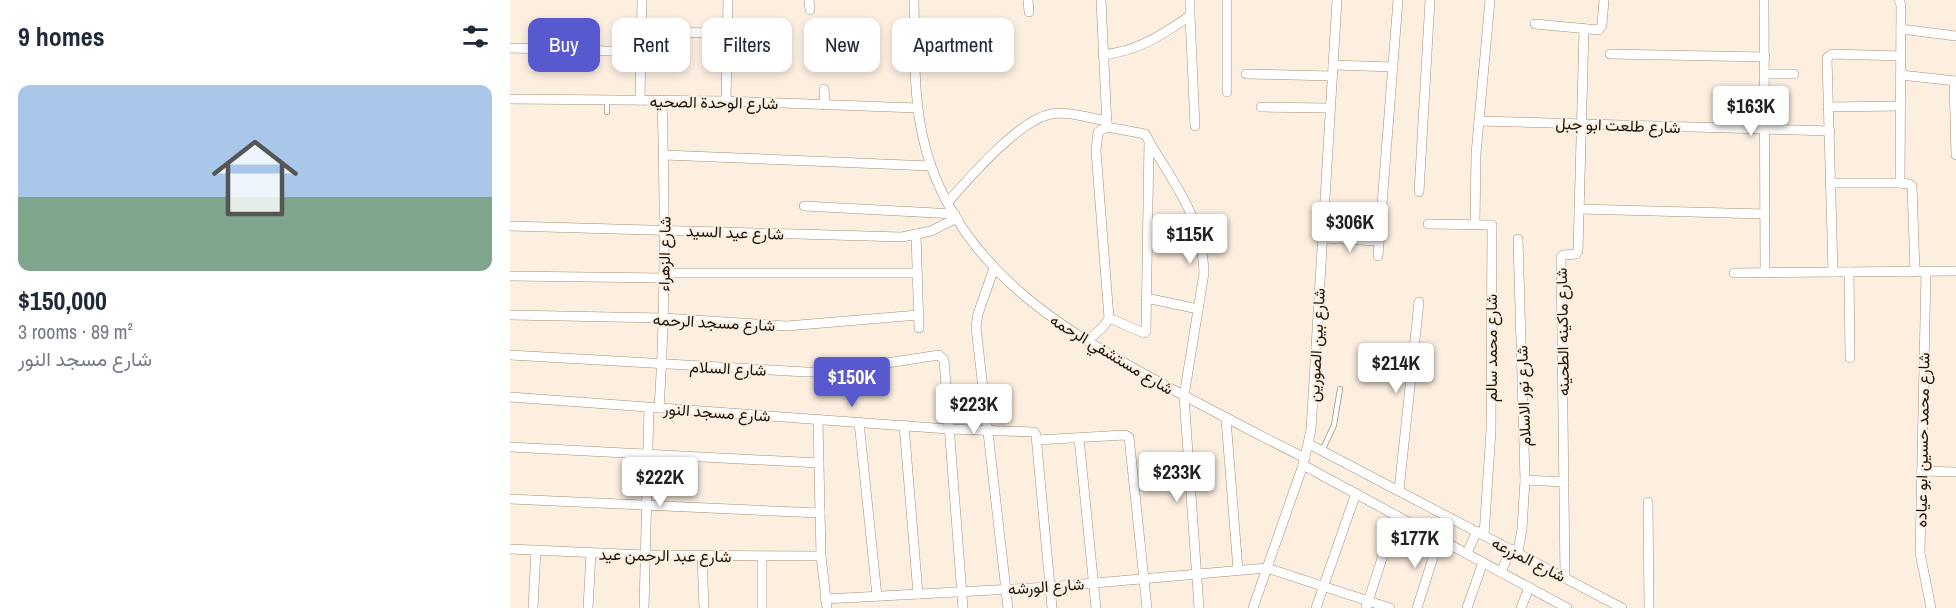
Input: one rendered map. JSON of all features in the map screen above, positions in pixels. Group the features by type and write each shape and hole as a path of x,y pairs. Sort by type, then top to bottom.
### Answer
{"street":[{"path":"641,18 642,0"},
{"path":"728,0 728,18"},
{"name":"شارع مستشفي الرحمه","path":"914,0 917,108 931,166 956,216 994,268 1022,296 1053,320 1110,356 1304,461"},
{"path":"1029,0 1029,12"},
{"path":"1101,0 1107,124"},
{"path":"1190,0 1195,126"},
{"path":"1227,0 1227,92"},
{"name":"شارع بين الصورين","path":"1253,608 1304,461 1313,417 1337,0"},
{"path":"1378,256 1398,0"},
{"path":"1419,192 1430,0"},
{"path":"1428,224 1475,224 1475,170 1490,0"},
{"path":"1535,24 1596,30 1601,28 1604,0"},
{"path":"1764,0 1765,273"},
{"path":"1899,0 1901,5 1900,183"},
{"path":"1103,55 1125,52 1145,44 1190,16"},
{"name":"شارع ماكينه الطحينه","path":"1564,577 1561,257 1576,255 1578,251 1584,29"},
{"path":"1901,29 1956,36"},
{"path":"510,48 612,51"},
{"path":"1610,54 1765,57"},
{"path":"1833,272 1827,58 1830,54 1901,56"},
{"path":"1333,64 1393,67"},
{"path":"640,100 641,72"},
{"path":"726,101 727,72"},
{"path":"1246,74 1332,76"},
{"path":"1765,74 1794,74"},
{"path":"1901,75 1955,81 1956,155"},
{"path":"824,89 825,105"},
{"name":"شارع الوحدة الصحيه","path":"510,99 726,101 917,108"},
{"name":"شارع الزهراء","path":"644,608 647,454 662,365 665,230 662,100"},
{"path":"1828,107 1900,106"},
{"path":"1261,107 1330,108"},
{"path":"948,202 976,171 1033,121 1050,114 1062,114 1145,134 1188,206 1198,231 1203,256 1204,273 1184,396 1199,608"},
{"name":"شارع طلعت ابو جبل","path":"1479,121 1830,131"},
{"path":"1087,341 1110,318 1096,151 1098,132 1107,124"},
{"path":"1110,318 1146,332 1149,141"},
{"path":"664,155 931,166"},
{"path":"1830,183 1900,183 1912,186 1915,272"},
{"path":"804,206 956,216"},
{"path":"1579,209 1765,214"},
{"name":"شارع عيد السيد","path":"510,226 902,237 931,231 956,216"},
{"name":"شارع محمد سالم","path":"1475,224 1492,225 1491,431 1480,533"},
{"path":"916,234 919,328"},
{"path":"1322,238 1379,241"},
{"name":"شارع نور الاسلام","path":"1501,572 1515,551 1522,529 1525,480 1518,239"},
{"path":"994,268 978,314 976,327 1008,608"},
{"path":"1849,272 1850,358"},
{"name":"شارع محمد حسين ابو عياده","path":"1926,272 1920,553 1932,607"},
{"path":"1734,273 1956,272"},
{"path":"510,276 917,273"},
{"path":"1146,298 1198,309"},
{"path":"1399,490 1419,302"},
{"name":"شارع مسجد الرحمه","path":"510,315 663,318 787,326 918,315"},
{"name":"شارع السلام","path":"510,355 817,372 936,354 944,360 948,429"},
{"name":"شارع مسجد النور","path":"510,397 948,429 1034,432 1036,438 1125,435 1129,437 1130,442 1144,578"},
{"path":"818,419 821,556 826,603"},
{"path":"1226,419 1238,570"},
{"path":"859,422 877,596"},
{"path":"904,426 918,594"},
{"path":"948,429 963,608"},
{"path":"1036,438 1052,608"},
{"path":"1079,438 1096,608"},
{"name":"شارع المزرعه","path":"1309,444 1622,608"},
{"path":"510,447 819,463"},
{"name":"شارع المزرعه","path":"1304,461 1356,493 1568,608"},
{"path":"1922,471 1956,471"},
{"path":"1525,480 1564,482"},
{"path":"1316,608 1356,493"},
{"path":"510,500 820,513"},
{"path":"1648,502 1649,608"},
{"path":"1367,604 1396,515"},
{"path":"1467,553 1480,533"},
{"path":"1417,608 1439,538"},
{"name":"شارع عبد الرحمن عيد","path":"510,549 645,555 821,556"},
{"path":"532,608 536,550"},
{"path":"588,608 591,553"},
{"path":"702,556 704,608"},
{"path":"762,557 762,608"},
{"path":"1467,608 1483,562"},
{"path":"1267,568 1323,586 1367,604 1390,608"},
{"name":"شارع الورشه","path":"826,603 877,596 1049,587 1267,568"},
{"path":"1144,578 1146,608"},
{"path":"1521,608 1530,587"}],"lane":[{"path":"607,100 607,112"},
{"path":"1322,451 1334,425 1340,389"}]}
